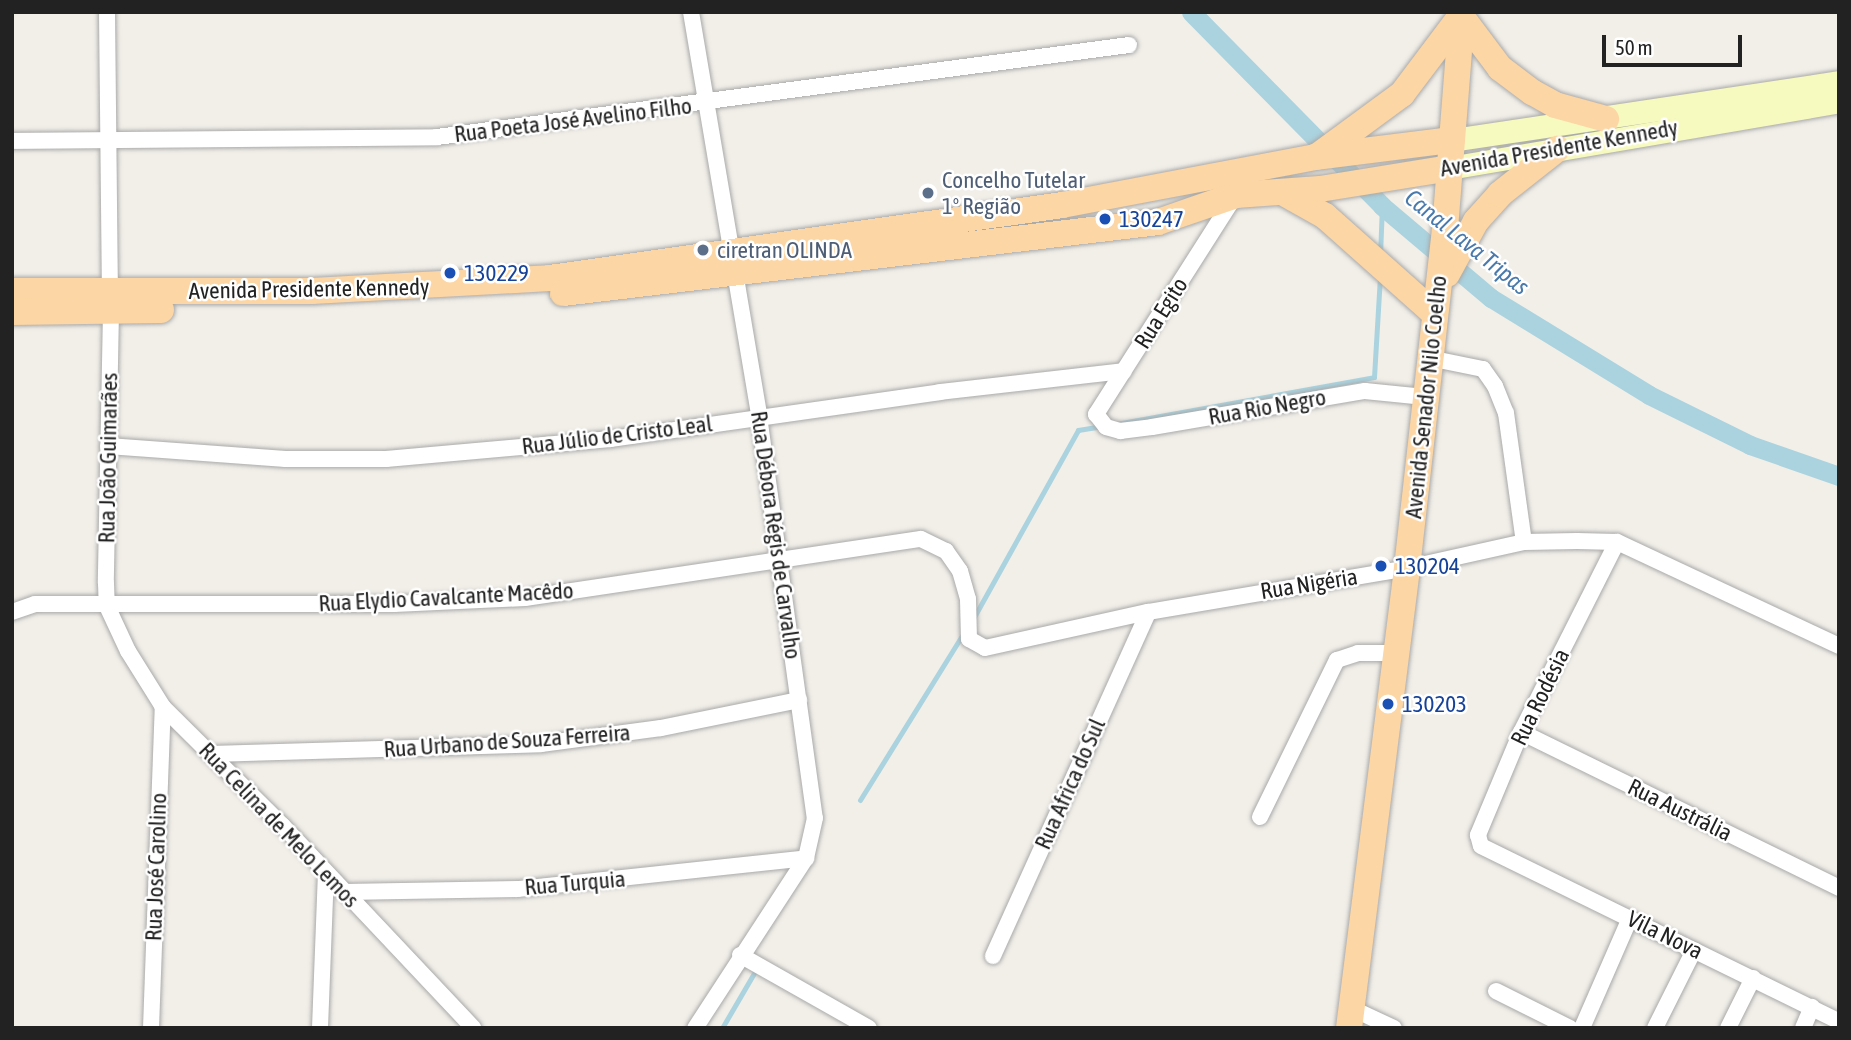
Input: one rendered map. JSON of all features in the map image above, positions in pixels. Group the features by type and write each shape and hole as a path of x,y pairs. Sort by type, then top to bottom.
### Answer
{"main road":[{"path":"1357,144 1402,94 1461,14 1500,68 1532,92 1555,105 1606,119"},
{"name":"Avenida Senador Nilo Coelho","path":"1351,1018 1407,568 1435,302 1449,250 1449,168 1461,14"},
{"name":"Avenida Presidente Kennedy","path":"12,312 110,302 527,296 733,265 1062,205 1089,212 1173,197 1229,184 1357,144 1452,141 1839,82"},
{"name":"Avenida Presidente Kennedy","path":"733,265 891,258 1158,222 1229,184 1277,189 1320,189 1839,101"},
{"path":"1449,250 1500,194 1557,149"},
{"path":"1277,189 1313,208 1435,302"},
{"name":"Avenida Presidente Kennedy","path":"12,290 110,302"}],"street":[{"name":"Rua João Guimarães","path":"107,12 110,302 107,606"},
{"name":"Rua Débora Régis de Carvalho","path":"691,12 759,416 815,818 806,858 740,955 695,1028"},
{"name":"Rua Poeta José Avelino Filho","path":"12,141 437,137 1129,45"},
{"name":"Rua Egito","path":"1109,429 1096,414 1124,371 1229,184"},
{"path":"1429,358 1483,369 1495,386 1506,413 1524,542"},
{"name":"Rua Júlio de Cristo Leal","path":"108,446 363,461 611,439 759,416 1124,371"},
{"name":"Rua Rio Negro","path":"1109,429 1152,427 1365,391 1425,397"},
{"name":"Rua Elydio Cavalcante Macêdo","path":"12,612 35,604 394,604 525,598 921,539 936,543 953,559 968,599"},
{"name":"Rua Nigéria","path":"968,599 969,639 985,648 1148,612 1407,568 1524,542 1617,542 1839,646"},
{"name":"Rua Rodésia","path":"1490,851 1481,846 1478,835 1521,732 1617,542"},
{"name":"Rua Celina de Melo Lemos","path":"107,606 128,651 163,706 473,1028"},
{"name":"Rua Africa do Sul","path":"993,956 1148,612"},
{"path":"1260,817 1337,660 1357,653 1396,653"},
{"name":"Rua Urbano de Souza Ferreira","path":"211,754 541,744 662,728 799,700"},
{"name":"Rua José Carolino","path":"151,1028 163,706"},
{"name":"Rua Austrália","path":"1521,732 1839,888"},
{"name":"Vila Nova","path":"1490,851 1839,1021"},
{"name":"Rua Turquia","path":"344,892 518,889 806,858"},
{"path":"320,1028 326,874"},
{"path":"1582,1028 1630,918"},
{"path":"1655,1028 1694,950"},
{"path":"740,955 869,1028"},
{"path":"1728,1028 1753,978"},
{"path":"1496,991 1570,1028"},
{"path":"1803,1028 1811,1007"},
{"path":"1351,1018 1394,1028"}],"waterway":[{"name":"Canal Lava Tripas","path":"1191,12 1382,206 1491,298 1649,395 1750,445 1839,476"},
{"path":"1380,255 1382,206"},
{"path":"1116,424 1374,377 1380,275"},
{"path":"974,617 1078,430 1103,426"},
{"path":"860,800 963,634"},
{"path":"722,1028 754,973"}],"place":[{"name":"Concelho Tutelar 1° Região","path":"928,193"},
{"name":"130247","path":"1105,219"},
{"name":"ciretran OLINDA","path":"703,250"},
{"name":"130229","path":"450,273"},
{"name":"130204","path":"1381,566"},
{"name":"130203","path":"1388,704"}]}
